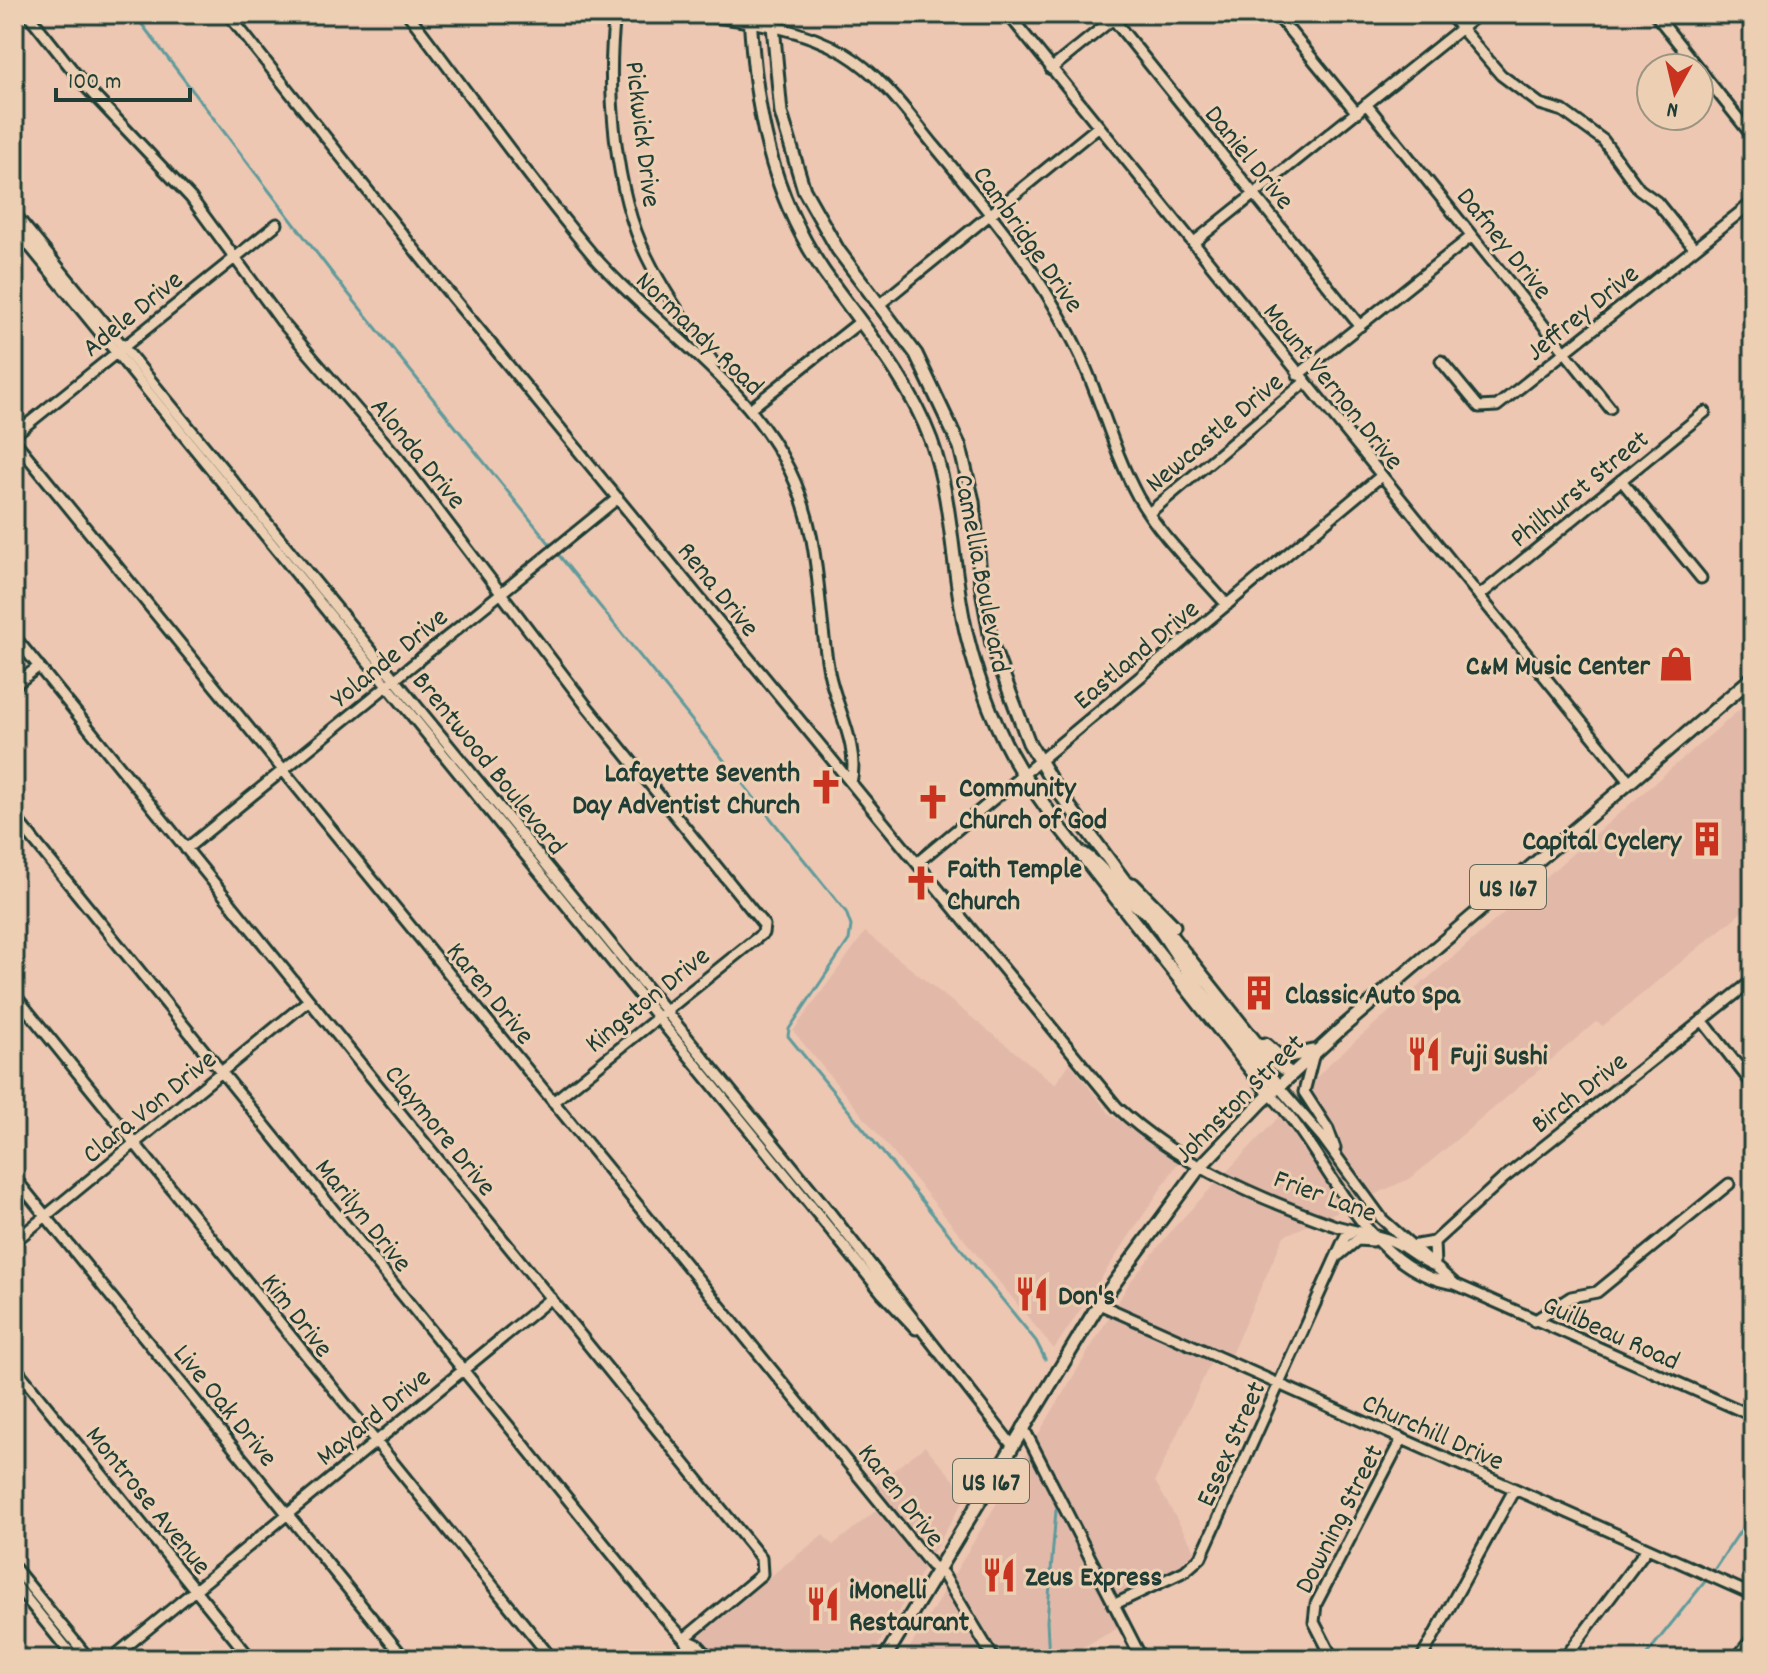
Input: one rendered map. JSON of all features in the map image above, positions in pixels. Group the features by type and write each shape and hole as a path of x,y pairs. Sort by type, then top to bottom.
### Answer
{"main road":[{"name":"Camellia Boulevard","path":"751,18 760,124 785,202 824,271 901,377 929,437 949,506 966,635 989,706 1023,775 1077,850 1274,1090"},
{"name":"Camellia Boulevard","path":"772,20 781,113 804,190 838,250 880,304 932,381 960,447 973,501 981,584 992,645 1010,700 1039,763 1274,1090"},
{"name":"Johnston Street","path":"884,1659 1099,1304 1199,1168 1274,1090 1318,1050 1753,677"},
{"path":"1077,850 1097,862 1130,904 1150,915 1173,935 1272,1063 1292,1074"},
{"path":"1120,874 1147,896 1189,944 1273,1053 1291,1058 1318,1050"}],"street":[{"name":"Alonda Drive","path":"28,14 86,87 191,198 282,322 399,459 764,928"},
{"name":"Rena Drive","path":"228,14 445,288 1117,1107 1159,1143 1199,1168"},
{"name":"Normandy Road","path":"408,14 592,254 724,378 750,409 785,462 808,516 818,559 828,669 852,753 851,783"},
{"name":"Pickwick Drive","path":"615,14 611,63 613,108 635,227 665,289 724,378"},
{"name":"Cambridge Drive","path":"693,14 772,20 823,43 867,70 899,102 993,216 1063,322 1089,374 1136,494 1227,605"},
{"name":"Mount Vernon Drive","path":"1008,14 1630,782"},
{"path":"1276,14 1357,113"},
{"path":"1449,14 1501,75 1540,104 1563,111 1603,140 1639,189 1657,202 1694,248"},
{"path":"1193,243 1479,14"},
{"path":"1655,14 1686,52"},
{"path":"1051,69 1114,16"},
{"name":"Daniel Drive","path":"1114,16 1360,326"},
{"path":"1715,88 1753,137"},
{"name":"Dafney Drive","path":"1366,104 1610,408"},
{"path":"880,304 993,216 1099,126"},
{"name":"Jeffrey Drive","path":"1441,361 1479,407 1491,409 1753,202"},
{"name":"Brentwood Boulevard","path":"14,213 120,350 661,1014 906,1306 930,1343 1012,1445"},
{"name":"Adele Drive","path":"14,438 235,255 277,224"},
{"name":"Brentwood Boulevard","path":"14,227 120,350"},
{"name":"Newcastle Drive","path":"1149,513 1360,326 1472,236"},
{"path":"750,409 861,321"},
{"name":"Philhurst Street","path":"1479,596 1705,412"},
{"name":"Karen Drive","path":"14,438 937,1570 994,1659"},
{"name":"Eastland Drive","path":"917,863 1381,476"},
{"path":"1621,480 1701,578"},
{"name":"Yolande Drive","path":"186,849 618,498"},
{"name":"Claymore Drive","path":"14,636 763,1561 762,1574 684,1639"},
{"path":"14,686 39,666"},
{"name":"Marilyn Drive","path":"14,816 684,1639 694,1659"},
{"name":"Kingston Drive","path":"553,1102 763,933 764,928"},
{"name":"Birch Drive","path":"1434,1242 1504,1178 1753,980"},
{"name":"Kim Drive","path":"14,994 552,1659"},
{"name":"Clara Von Drive","path":"14,1242 309,1000"},
{"path":"1702,1020 1753,1085"},
{"path":"1318,1050 1308,1066 1304,1092 1328,1129 1339,1159"},
{"name":"Guilbeau Road","path":"1274,1090 1339,1159 1369,1205 1455,1284"},
{"name":"Guilbeau Road","path":"1274,1090 1335,1185 1374,1236 1436,1281 1455,1284 1751,1413"},
{"name":"Frier Lane","path":"1199,1168 1354,1231 1392,1240 1416,1259 1435,1266"},
{"name":"Live Oak Drive","path":"14,1177 405,1659"},
{"path":"1534,1321 1571,1297 1597,1292 1729,1184"},
{"name":"Essex Street","path":"1113,1605 1185,1571 1201,1557 1345,1237 1354,1231"},
{"path":"1339,1255 1357,1240 1384,1244"},
{"path":"1411,1246 1434,1242 1435,1266"},
{"name":"Mayard Drive","path":"111,1659 551,1298"},
{"name":"Churchill Drive","path":"1099,1304 1753,1595"},
{"name":"Montrose Avenue","path":"14,1366 251,1659"},
{"path":"1023,1427 1142,1659"},
{"name":"Downing Street","path":"1333,1659 1317,1632 1313,1610 1401,1440"},
{"path":"1421,1659 1514,1490"},
{"path":"1564,1659 1646,1550"},
{"path":"14,1567 75,1659"},
{"path":"14,1583 31,1596 89,1659"},
{"path":"1736,1659 1753,1637"},
{"name":"Marilyn Drive","path":"684,1639 698,1645 711,1659"}],"shaded area":[{"path":"1753,698 1753,903 1603,1026 1596,1022 1411,1178 1284,1236 1225,1368 1211,1362 1155,1481 1197,1555 1188,1565 1112,1600 1124,1625 1061,1659 903,1659 1130,1282 1176,1225 1332,1061"},
{"path":"865,932 1055,1084 1070,1063 1110,1114 1178,1163 1054,1349 793,1031"},
{"path":"925,1446 967,1495 870,1659 704,1659 689,1640 823,1535 833,1545 878,1509 865,1492"}],"waterway":[{"path":"134,14 335,277 846,912 851,926 849,940 789,1029 788,1036 1036,1341 1045,1359"},
{"path":"1049,1659 1047,1621 1056,1510"},
{"path":"1714,1570 1753,1512"},
{"path":"1643,1659 1707,1579"}],"place":[{"name":"C&M Music Center","path":"1676,664"},
{"name":"Lafayette Seventh Day Adventist Church","path":"826,787"},
{"name":"Community Church of God","path":"933,802"},
{"name":"Capital Cyclery","path":"1707,839"},
{"name":"Faith Temple Church","path":"921,883"},
{"name":"Classic Auto Spa","path":"1259,993"},
{"name":"Fuji Sushi","path":"1424,1054"},
{"name":"Don's","path":"1032,1294"},
{"name":"Zeus Express","path":"999,1575"},
{"name":"iMonelli Restaurant","path":"823,1604"}]}
